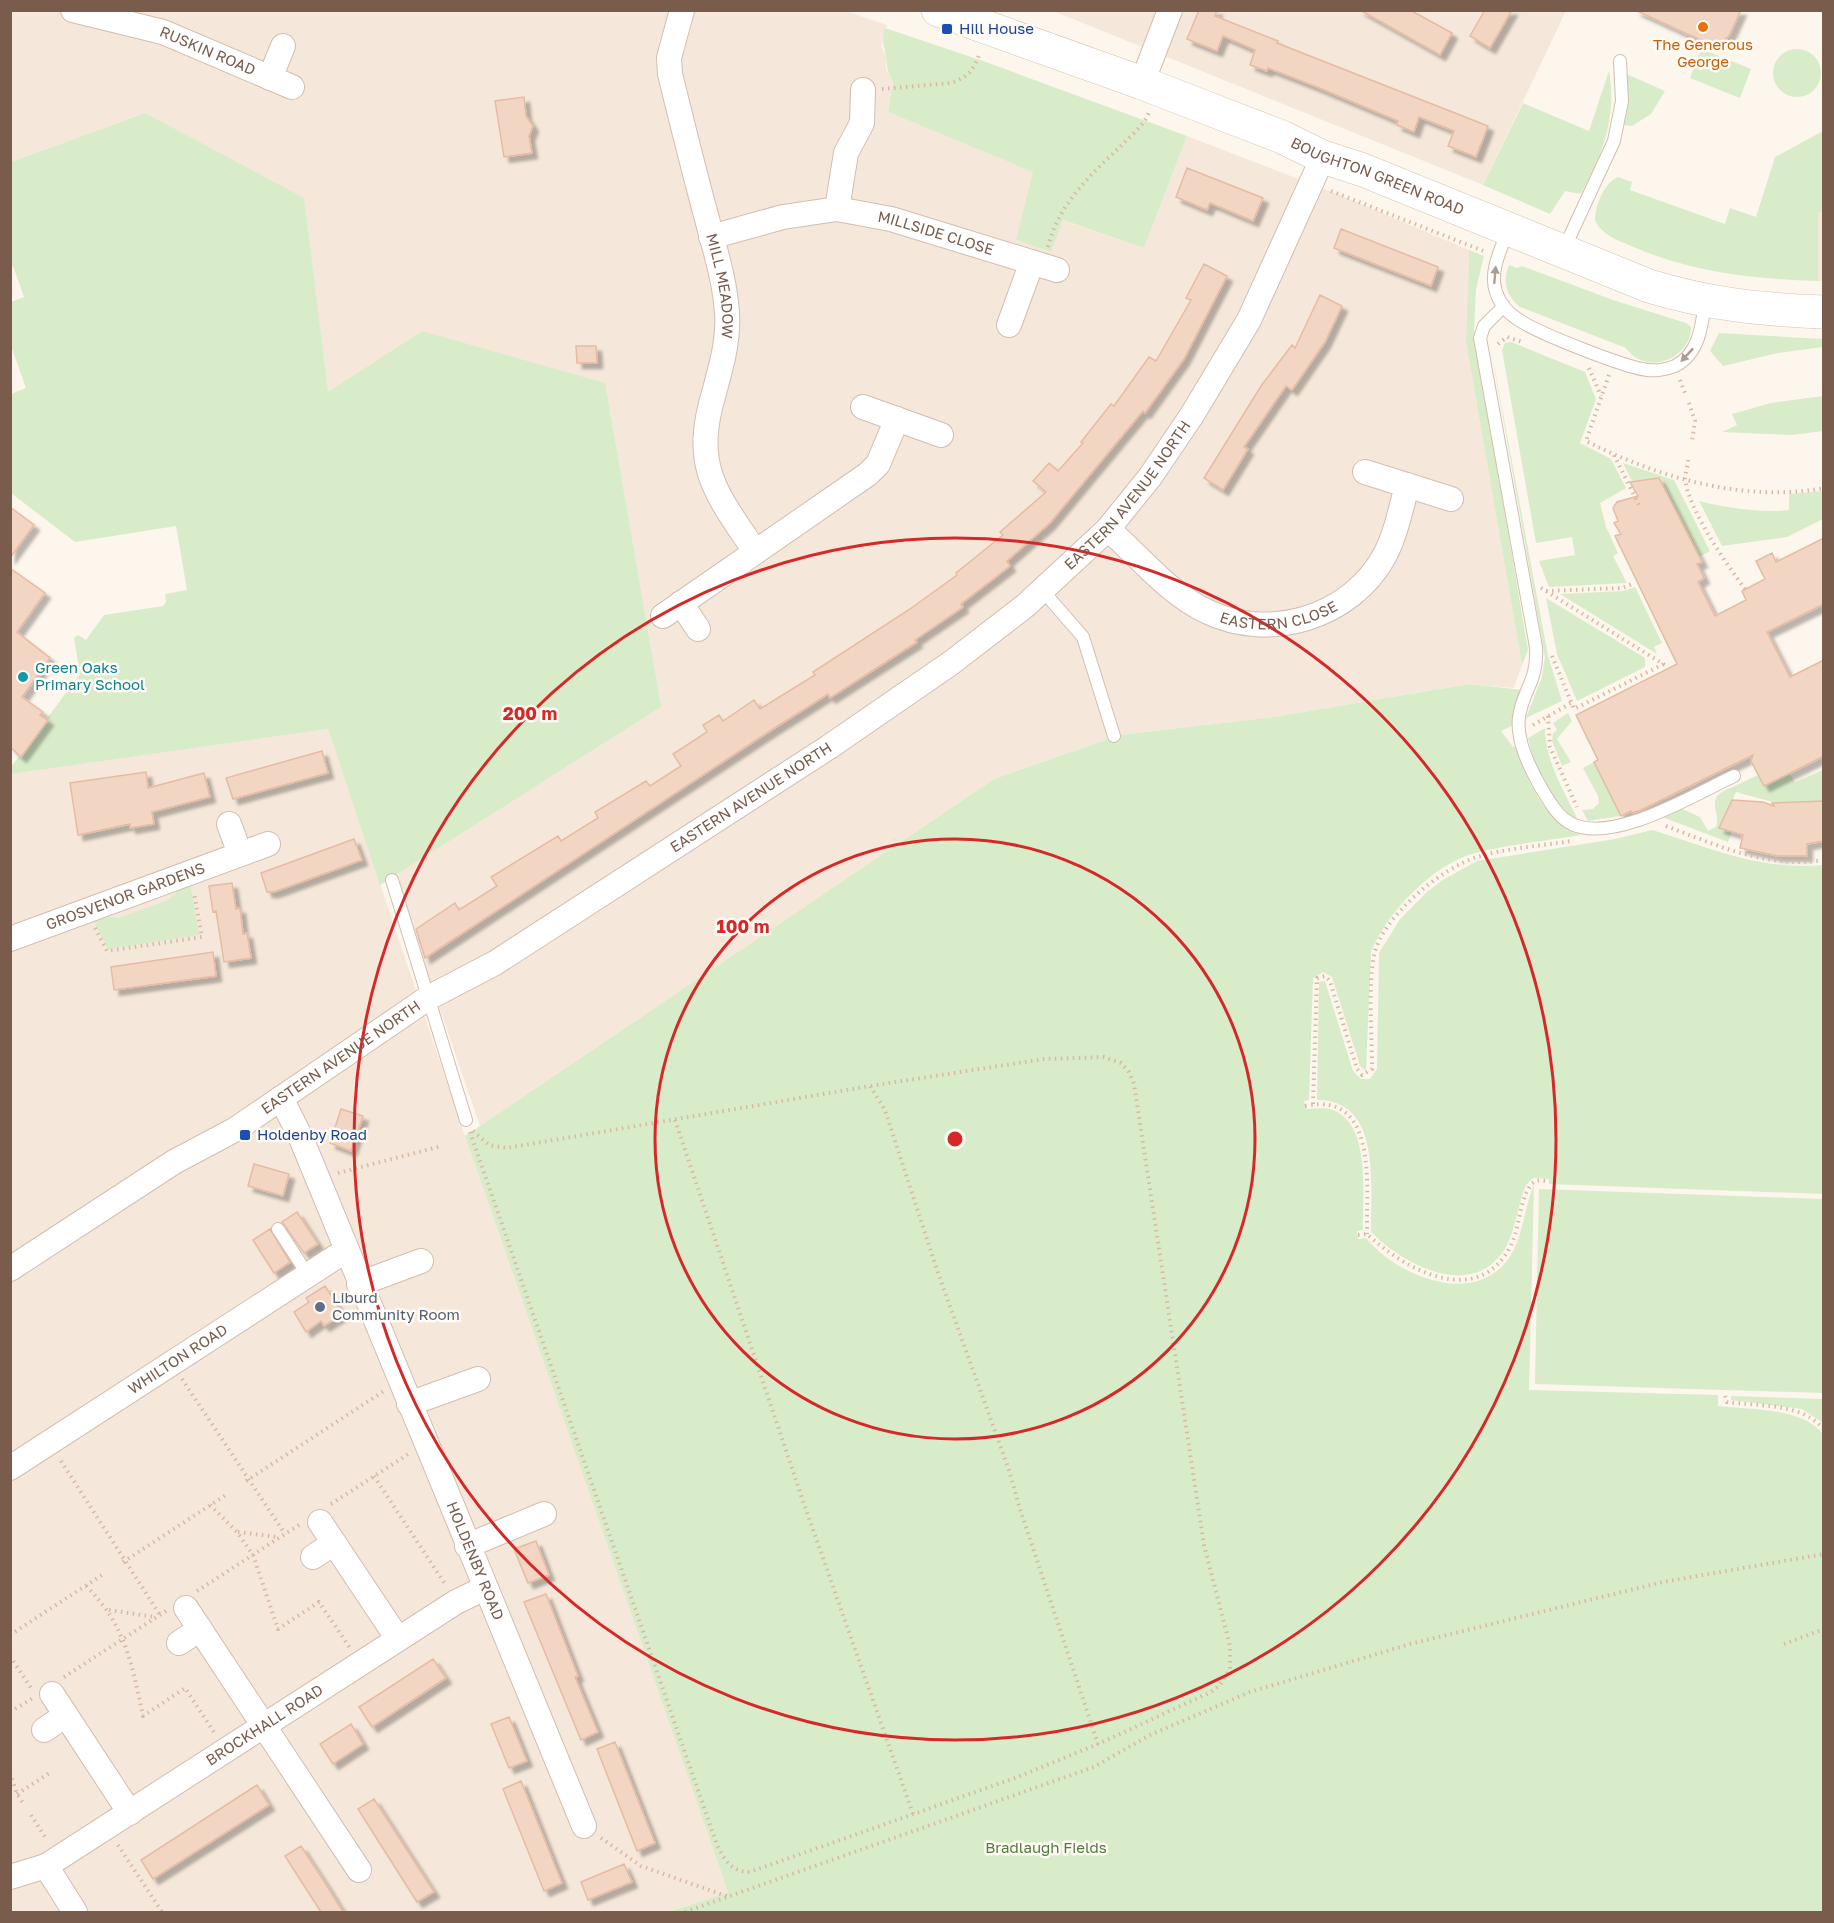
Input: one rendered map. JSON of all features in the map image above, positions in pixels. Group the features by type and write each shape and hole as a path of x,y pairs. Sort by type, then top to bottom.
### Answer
{"street":[{"name":"RUSKIN ROAD","path":"74,10 163,32 292,87"},
{"name":"MILL MEADOW","path":"682,10 669,58 670,74 724,289 728,329 724,356 709,410 704,439 706,467 716,492 755,551"},
{"name":"BOUGHTON GREEN ROAD","path":"938,10 1146,95 1281,137 1323,157 1363,170 1498,242 1563,252 1649,286 1706,301 1767,310 1824,312"},
{"path":"1146,95 1170,10"},
{"name":"RUSKIN ROAD","path":"270,78 283,46"},
{"path":"837,209 846,153 862,123 863,90"},
{"name":"EASTERN AVENUE NORTH","path":"10,1269 174,1162 236,1128 428,998 495,963 873,718 979,643 1043,591 1108,528 1168,450 1235,347 1264,290 1323,157"},
{"name":"MILLSIDE CLOSE","path":"711,237 783,217 837,209 891,219 1044,266"},
{"path":"1009,325 1044,266"},
{"path":"863,407 941,435"},
{"path":"698,629 672,609 868,474 885,450 897,419"},
{"path":"1365,472 1451,499"},
{"name":"EASTERN CLOSE","path":"1108,528 1180,595 1205,611 1239,622 1258,625 1292,622 1334,607 1367,579 1384,556 1392,540 1407,485"},
{"path":"229,824 240,854"},
{"name":"GROSVENOR GARDENS","path":"10,939 268,844"},
{"name":"HOLDENBY ROAD","path":"281,1098 317,1179 584,1826"},
{"name":"WHILTON ROAD","path":"10,1468 345,1251"},
{"path":"359,1284 421,1261"},
{"path":"409,1404 478,1379"},
{"path":"467,1546 544,1514"},
{"path":"318,1516 398,1639"},
{"path":"313,1557 334,1543"},
{"name":"BROCKHALL ROAD","path":"10,1877 53,1862 456,1602 485,1588"},
{"path":"184,1603 359,1870"},
{"path":"179,1643 200,1629"},
{"path":"54,1689 66,1715 130,1813"},
{"path":"44,1730 66,1715"},
{"path":"53,1862 75,1912"}],"lane":[{"path":"1563,252 1614,141 1622,101 1620,61"},
{"path":"1498,242 1495,290 1504,306 1526,324 1628,365 1653,371 1675,366 1690,353 1700,332 1706,301"},
{"path":"1504,306 1484,326 1480,338 1536,647 1537,668 1519,716 1520,732 1534,775 1551,804 1570,823 1587,828 1609,827 1644,818 1734,776"},
{"path":"1043,591 1083,638 1114,736"},
{"path":"392,880 466,1120"},
{"path":"278,1229 308,1275"}],"path":[{"path":"863,90 951,83 962,80 975,66 982,47"},
{"path":"1044,266 1052,228 1062,210 1093,174 1143,123 1146,95"},
{"path":"1327,190 1498,242"},
{"path":"1589,368 1602,397"},
{"path":"1610,371 1586,441 1614,455 1685,479 1749,491 1824,488"},
{"path":"1689,403 1695,421 1692,441"},
{"path":"1614,455 1639,506"},
{"path":"1688,460 1685,479 1692,501 1721,557 1745,589"},
{"path":"1545,591 1622,588 1635,583"},
{"path":"1313,1104 1317,978 1325,976 1330,981 1359,1072 1368,1074 1372,1069 1374,958 1383,935 1402,910 1430,884 1470,859 1591,838 1550,747 1548,716 1571,703 1574,709 1666,665 1540,588"},
{"path":"1656,822 1733,852 1768,860 1797,862 1824,860"},
{"path":"87,911 107,951 202,937 191,872"},
{"path":"1104,1057 1121,1063 1132,1078 1204,1545 1229,1640 1231,1658 1226,1678 1211,1692 1098,1744 1015,1778 750,1872 741,1872 731,1867 723,1858 466,1120 484,1142 507,1148 870,1086 1044,1059 1104,1057"},
{"path":"870,1086 885,1110 938,1273 1009,1470 1098,1744"},
{"path":"1305,1106 1327,1104 1342,1110 1361,1134 1366,1150 1367,1234 1381,1248 1418,1271 1455,1279 1477,1277 1495,1268 1512,1245 1521,1208 1532,1184 1536,1180 1546,1181 1546,1184"},
{"path":"675,1120 800,1492 913,1814"},
{"path":"317,1179 442,1146"},
{"path":"1358,1235 1367,1234"},
{"path":"172,1363 247,1480 285,1534"},
{"path":"247,1480 399,1382"},
{"path":"1725,1396 1727,1402 1801,1412 1815,1420 1824,1430"},
{"path":"49,1442 158,1616"},
{"path":"54,1689 158,1616 184,1603 253,1555 318,1516 425,1443"},
{"path":"374,1476 456,1602"},
{"path":"124,1561 226,1495"},
{"path":"210,1505 237,1532 253,1555 278,1629 319,1602 360,1664"},
{"path":"237,1532 280,1538"},
{"path":"685,1912 1094,1767 1150,1735 1250,1692 1410,1644 1535,1611 1664,1581 1824,1554"},
{"path":"10,1635 102,1575"},
{"path":"86,1586 109,1610 130,1654 143,1716 185,1688 226,1750"},
{"path":"109,1610 158,1616"},
{"path":"1784,1644 1824,1629"},
{"path":"10,1656 36,1696 10,1712"},
{"path":"17,1794 51,1772"},
{"path":"10,1773 17,1794 23,1803"},
{"path":"31,1815 53,1862"},
{"path":"584,1826 641,1866 729,1897"},
{"path":"107,1828 162,1912"}],"shaded area":[{"path":"843,10 887,25 881,46 886,57 886,69 893,81 888,112 1034,172 1016,240 1051,252 1062,220 1144,248 1187,136 1335,193 1469,250 1466,342 1522,665 1514,688 1470,684 1274,717 1120,735 994,779 480,1126 394,876 661,707 422,331 327,393 145,113 11,162 11,11"},
{"path":"1053,11 1566,11 1483,185"},
{"path":"1823,211 1823,281 1818,281 1818,212"},
{"path":"328,729 465,1136 728,1892 669,1912 11,1912 10,774"}],"green space":[{"path":"885,28 983,61 1187,136 1144,248 1063,220 1051,252 1016,240 1033,172 888,112 893,81 888,72 883,44"},
{"path":"1701,49 1751,69 1740,98 1690,78"},
{"path":"1792,49 1802,49 1814,56 1821,68 1821,78 1814,90 1802,97 1792,97 1777,86 1773,78 1773,68 1784,53"},
{"path":"1609,71 1611,104 1606,135 1602,150 1581,194 1565,191 1550,214 1483,185 1523,103 1589,131"},
{"path":"1624,73 1665,91 1651,114 1632,126 1624,125 1628,104"},
{"path":"145,113 304,198 328,392 422,331 605,383 661,707 380,885 328,729 11,774 11,767 80,674 74,638 78,635 86,640 104,615 163,606 166,602 165,594 187,590 176,526 75,542 11,493 11,394 26,388 10,343 11,302 24,297 13,266 11,267 11,162"},
{"path":"1823,131 1824,211 1818,213 1818,281 1748,276 1680,263 1658,257 1613,238 1595,221 1596,209 1604,190 1618,177 1632,182 1630,190 1725,224 1730,208 1756,217 1775,157"},
{"path":"1469,250 1484,256 1476,289 1474,332 1528,650 1522,665 1466,342"},
{"path":"1509,265 1517,268 1522,266 1613,300 1686,323 1691,327 1689,339 1684,348 1675,356 1655,362 1644,361 1634,356 1626,348 1520,307 1511,298 1507,288 1506,277"},
{"path":"1719,333 1823,339 1823,347 1778,353 1723,366 1710,351"},
{"path":"1489,338 1548,656 1562,701 1526,718 1542,677 1545,657"},
{"path":"1511,342 1585,372 1596,399 1580,443 1611,459 1626,488 1600,503 1606,527 1618,553 1613,556 1627,583 1549,587 1539,561 1575,555 1572,537 1536,543 1502,350 1505,343"},
{"path":"1823,396 1823,431 1792,435 1722,432 1737,425 1732,414 1771,403"},
{"path":"1623,463 1674,480 1710,551 1699,557 1659,478 1632,482"},
{"path":"1823,491 1823,519 1787,537 1722,546 1699,501 1744,509 1789,510 1789,494"},
{"path":"1635,587 1662,643 1654,647 1657,654 1560,594 1623,591"},
{"path":"1546,598 1645,658 1645,667 1577,701 1557,654"},
{"name":"Bradlaugh Fields","path":"1470,684 1523,690 1513,713 1513,725 1501,731 1513,747 1516,746 1531,786 1547,810 1568,829 1581,835 1502,847 1460,859 1428,879 1399,907 1387,922 1371,953 1366,1071 1360,1066 1332,977 1323,972 1313,978 1309,1100 1304,1101 1306,1109 1333,1110 1345,1118 1354,1130 1362,1163 1363,1181 1363,1230 1357,1231 1358,1239 1366,1238 1396,1264 1436,1281 1457,1284 1476,1281 1494,1273 1514,1250 1534,1184 1529,1390 1718,1395 1718,1406 1791,1415 1816,1427 1824,1436 1823,1912 669,1912 728,1892 465,1136 994,779 1120,735 1274,717"},
{"path":"1568,713 1572,721 1557,739 1571,762 1562,766 1552,741 1553,733 1557,730 1553,723"},
{"path":"1545,728 1552,764 1578,820 1568,814 1552,796 1535,761 1528,738"},
{"path":"1594,762 1621,816 1588,821 1582,810 1593,809 1599,803 1598,796 1583,768"},
{"path":"1823,770 1823,801 1776,803 1736,792 1720,828 1732,832 1728,842 1662,817 1680,808 1700,817 1708,831 1716,827 1715,800 1722,792 1758,775 1764,785 1789,773 1795,782"},
{"path":"1652,830 1715,851 1757,861 1778,865 1823,865 1823,1194 1549,1184 1549,1179 1533,1178 1526,1185 1506,1247 1492,1264 1476,1273 1458,1275 1439,1273 1402,1256 1371,1232 1371,1171 1363,1130 1353,1114 1338,1104 1317,1100 1319,982 1325,981 1353,1071 1361,1079 1370,1079 1377,1069 1379,953 1400,919 1427,892 1441,881 1477,861 1615,839"},
{"path":"190,882 199,935 108,949 93,920 103,916 119,918 168,900 182,886"},
{"path":"1539,1189 1823,1199 1823,1393 1535,1384"},
{"path":"1731,1396 1823,1399 1823,1423 1802,1409 1731,1400"}],"building":[{"path":"1199,10 1217,10 1215,16 1278,41 1277,43 1488,126 1476,157 1448,146 1454,131 1419,117 1414,132 1397,125 1398,121 1317,87 1268,68 1267,71 1250,65 1255,50 1223,36 1217,51 1187,39"},
{"path":"1360,10 1410,10 1452,33 1440,55"},
{"path":"1485,10 1512,10 1490,48 1470,36"},
{"name":"The Generous George","path":"1635,10 1741,10 1729,36 1719,44 1709,44"},
{"path":"524,97 526,116 533,126 529,136 532,153 504,157 495,101"},
{"path":"1187,168 1263,198 1253,221 1210,203 1207,210 1176,197"},
{"path":"1341,229 1438,267 1431,286 1334,248"},
{"path":"1204,264 1227,276 1184,359 1145,413 1143,411 1050,523 1007,561 1010,566 961,604 963,607 915,640 917,642 830,698 828,694 773,729 425,958 416,929 455,903 459,910 497,886 491,877 558,836 561,841 598,818 595,812 646,781 650,786 681,766 673,754 707,732 703,725 719,715 723,721 754,700 760,709 815,675 813,672 910,609 957,575 956,573 1003,535 1000,532 1046,492 1033,481 1049,463 1058,471 1083,443 1081,442 1111,404 1114,406 1149,357 1156,361 1191,300 1186,298"},
{"path":"1320,295 1342,306 1325,342 1292,390 1286,386 1244,447 1248,449 1223,490 1204,478 1261,386 1292,345 1295,348"},
{"path":"576,346 596,346 597,363 577,363"},
{"path":"1659,478 1702,562 1697,564 1704,578 1698,582 1715,616 1746,600 1742,591 1765,579 1756,561 1772,553 1776,562 1824,538 1824,604 1767,632 1790,677 1824,660 1824,756 1764,786 1751,761 1753,755 1641,810 1632,813 1631,811 1621,816 1594,762 1598,760 1576,715 1677,664 1615,536 1621,534 1614,523 1618,521 1613,508 1617,502 1638,496 1630,482"},
{"path":"10,507 34,525 10,558"},
{"name":"Green Oaks Primary School","path":"10,568 45,593 17,632 50,658 22,697 43,712 40,715 48,720 21,757 10,747"},
{"path":"322,751 328,773 233,799 226,778"},
{"path":"146,772 148,788 204,773 210,797 152,812 154,824 130,828 130,824 78,835 70,783"},
{"path":"1732,800 1763,802 1774,806 1772,803 1824,801 1824,841 1807,844 1807,856 1778,856 1740,848 1743,835 1719,828"},
{"path":"354,839 362,860 274,892 267,892 261,873"},
{"path":"232,883 236,909 240,908 243,934 247,933 251,958 224,962 216,911 213,912 209,886"},
{"path":"213,952 216,976 114,990 111,967"},
{"path":"341,1109 363,1116 351,1151 330,1143"},
{"path":"254,1164 289,1174 283,1196 248,1186"},
{"path":"297,1212 318,1244 304,1253 282,1222"},
{"path":"270,1229 290,1262 274,1273 253,1240"},
{"name":"Liburd Community Room","path":"325,1286 343,1314 324,1326 321,1321 306,1332 294,1312 309,1302 306,1298"},
{"path":"536,1541 549,1575 528,1583 514,1549"},
{"path":"546,1594 578,1676 575,1677 598,1732 581,1740 524,1602"},
{"path":"433,1659 446,1678 372,1727 359,1707"},
{"path":"509,1717 527,1761 509,1768 491,1724"},
{"path":"351,1724 363,1744 333,1764 320,1744"},
{"path":"615,1742 655,1843 637,1851 597,1749"},
{"path":"521,1781 562,1883 544,1891 503,1789"},
{"path":"257,1785 269,1805 153,1879 141,1860"},
{"path":"374,1799 434,1892 417,1902 358,1809"},
{"path":"301,1846 343,1912 321,1912 285,1856"},
{"path":"624,1864 632,1882 588,1900 581,1882"}],"place":[{"name":"The Generous George","path":"1703,27"},
{"name":"Hill House","path":"947,29"},
{"name":"Green Oaks Primary School","path":"23,677"},
{"name":"Holdenby Road","path":"245,1135"},
{"name":"Liburd Community Room","path":"320,1307"}]}
